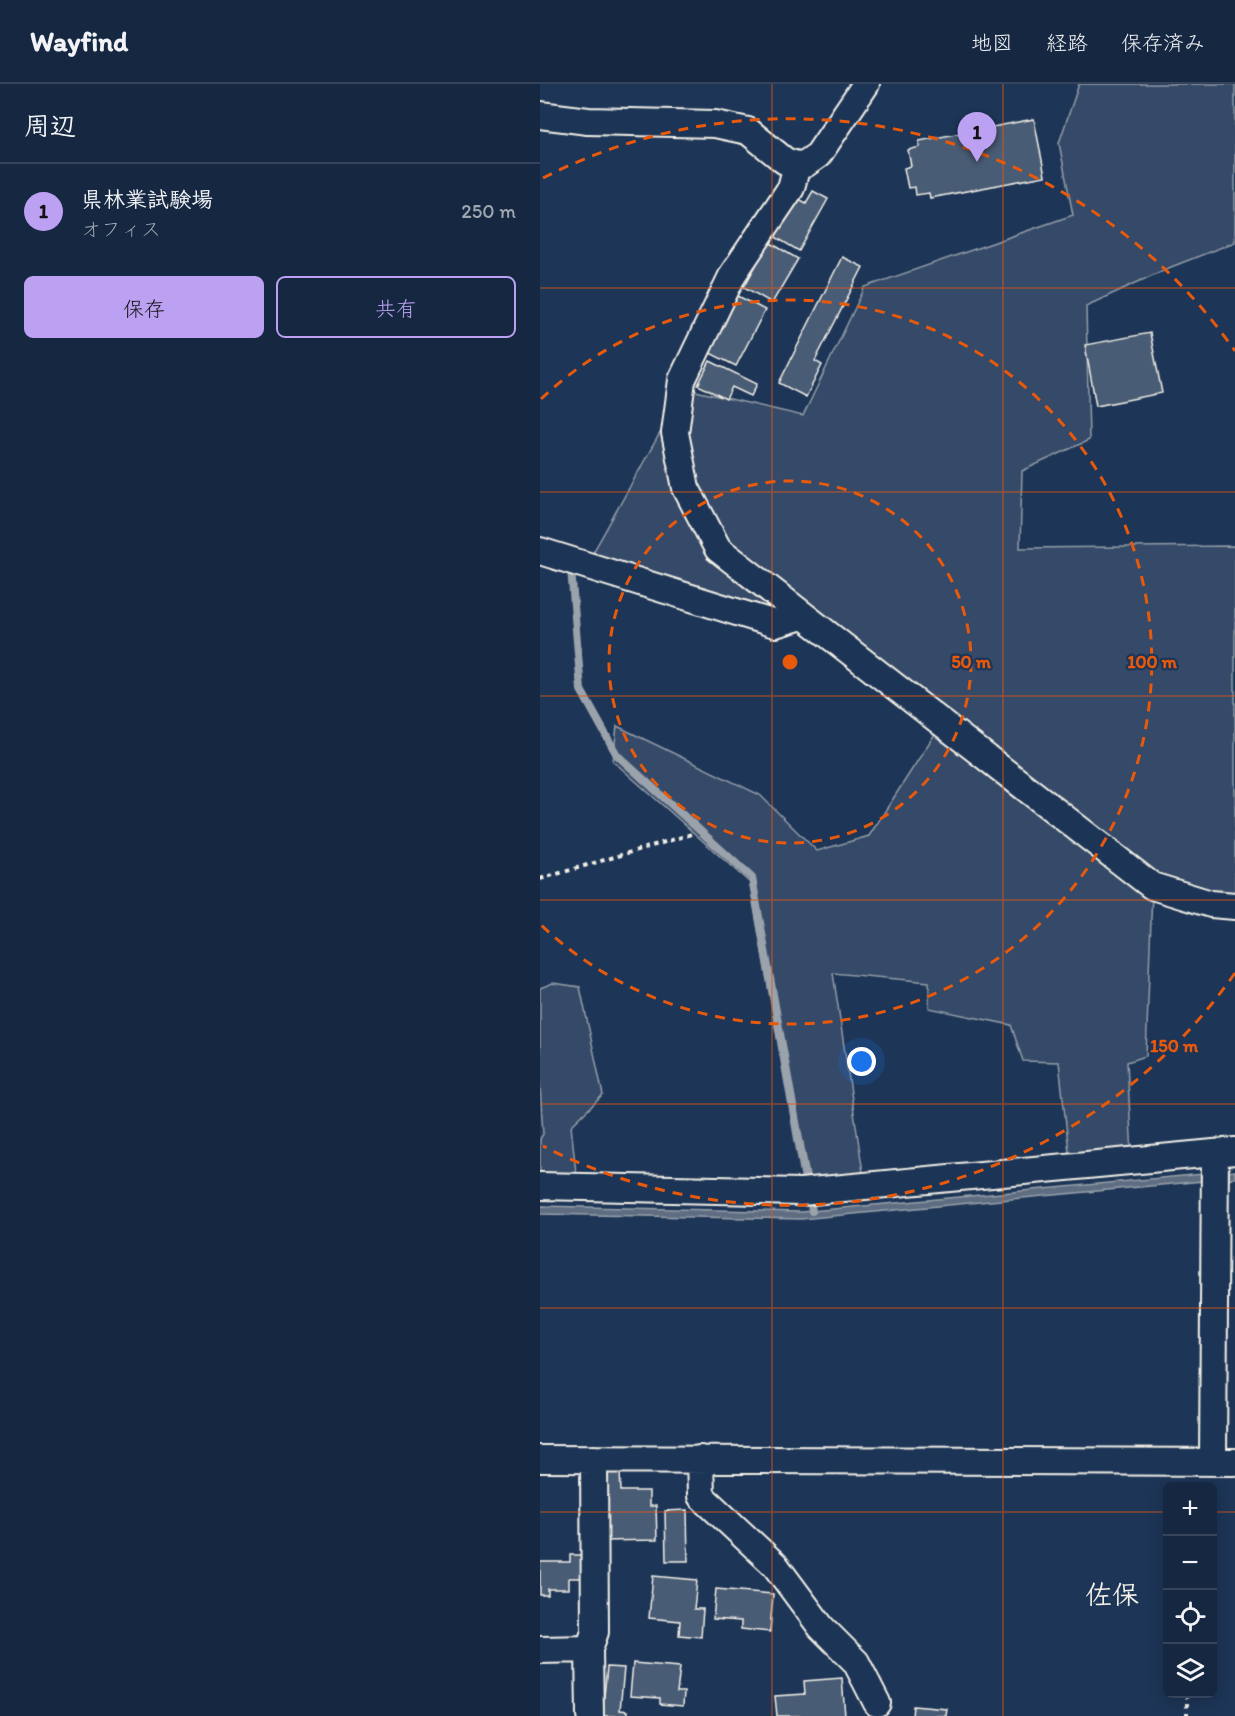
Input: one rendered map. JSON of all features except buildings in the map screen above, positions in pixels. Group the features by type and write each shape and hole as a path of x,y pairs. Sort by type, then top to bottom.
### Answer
{"street":[{"path":"540,115 588,121 715,124 748,131 784,161 796,165 805,164 818,155 866,84"},
{"path":"796,165 791,188 733,274 682,380 675,433 686,488 718,549 1152,886 1211,904 1235,906"},
{"path":"540,551 775,624 802,616"},
{"path":"540,1186 808,1192 1225,1152 1215,1191 1224,1462 540,1459"},
{"path":"590,1716 589,1648 595,1632 594,1459"},
{"path":"700,1459 701,1496 776,1564 821,1627 855,1662 877,1703"},
{"path":"540,1650 589,1648"}],"path":[{"path":"540,879 692,834"},
{"path":"1187,1698 1187,1716"}],"shaded area":[{"path":"1079,84 1235,84 1235,242 1166,269 1086,306 1089,440 1022,471 1020,548 1235,546 1235,901 1159,881 724,541 693,483 684,434 687,389 803,416 865,287 1073,215 1059,143"},
{"path":"665,424 680,491 775,604 770,613 590,558"},
{"path":"617,726 760,795 817,851 869,836 938,729 1152,892 1146,1056 1127,1062 1132,1155 1070,1161 1059,1062 1023,1061 1011,1025 929,1008 929,982 833,973 864,1179 803,1187 750,883 613,761"},
{"path":"553,983 580,987 603,1095 571,1126 577,1182 540,1178 540,1139 543,1134 540,1084 540,988"},
{"path":"1235,1171 1235,1178 801,1219 540,1214 540,1206 801,1212"}],"waterway":[{"path":"567,568 571,569 581,690 617,755 752,878 812,1211"}],"place":[{"name":"県林業試験場","path":"977,162"}],"district":[{"name":"佐保","path":"1112,1595"}]}
